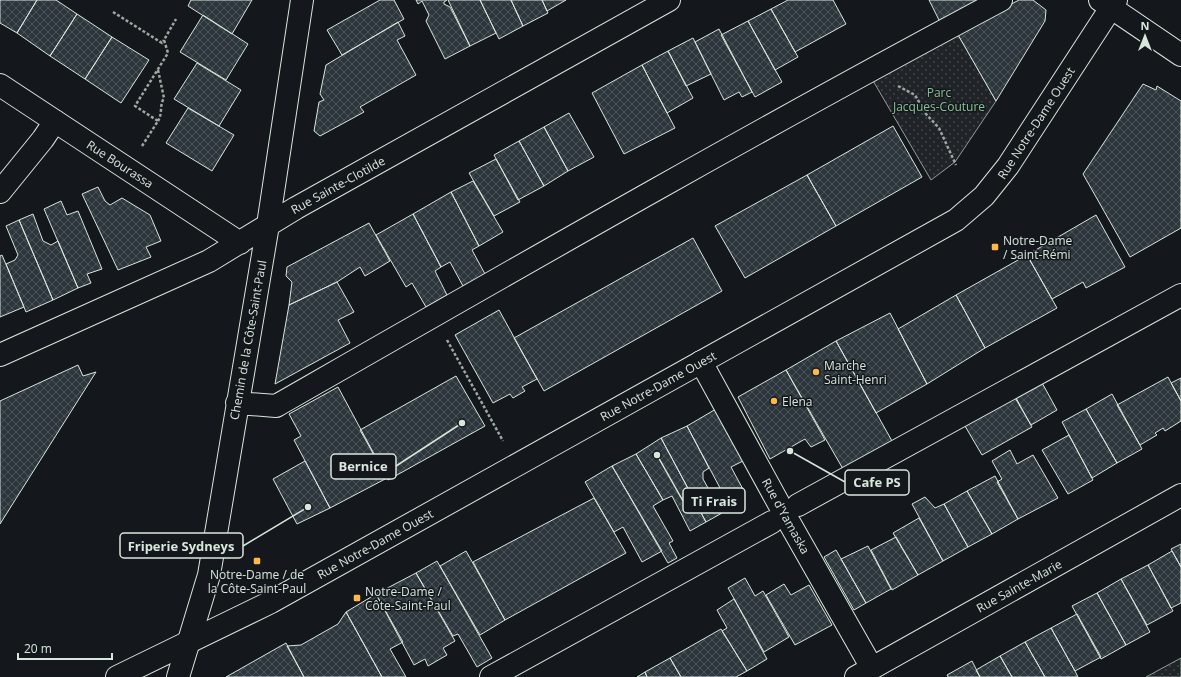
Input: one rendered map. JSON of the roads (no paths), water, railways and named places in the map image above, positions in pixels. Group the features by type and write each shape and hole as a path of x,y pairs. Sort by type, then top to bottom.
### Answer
{"street":[{"name":"Chemin de la Côte-Saint-Paul","path":"178,677 209,576 268,225 302,0"},
{"name":"Rue Sainte-Clotilde","path":"0,355 195,268 240,243 268,225 669,0"},
{"path":"237,403 276,406 877,66 1001,0"},
{"path":"1109,3 1181,55"},
{"name":"Rue Notre-Dame Ouest","path":"117,677 271,602 941,230 970,209 997,181 1008,166 1109,3"},
{"name":"Rue Bourassa","path":"0,85 240,243"},
{"path":"0,192 43,139 55,121"},
{"path":"798,505 1181,295"},
{"name":"Rue d'Yamaska","path":"701,362 784,514 864,673"},
{"name":"Rue Sainte-Marie","path":"864,673 1181,495"},
{"path":"491,677 772,522"}],"place":[{"name":"Notre-Dame / Saint-Rémi","path":"995,247"},
{"name":"Marche Saint-Henri","path":"816,372"},
{"name":"Elena","path":"774,401"},
{"name":"Bernice","path":"462,423"},
{"name":"Cafe PS","path":"790,451"},
{"name":"Ti Frais","path":"657,455"},
{"name":"Friperie Sydneys","path":"308,507"},
{"name":"Notre-Dame / de la Côte-Saint-Paul","path":"257,561"},
{"name":"Notre-Dame / Côte-Saint-Paul","path":"357,598"}],"park label":[{"name":"Parc Jacques-Couture","path":"939,99"}]}
